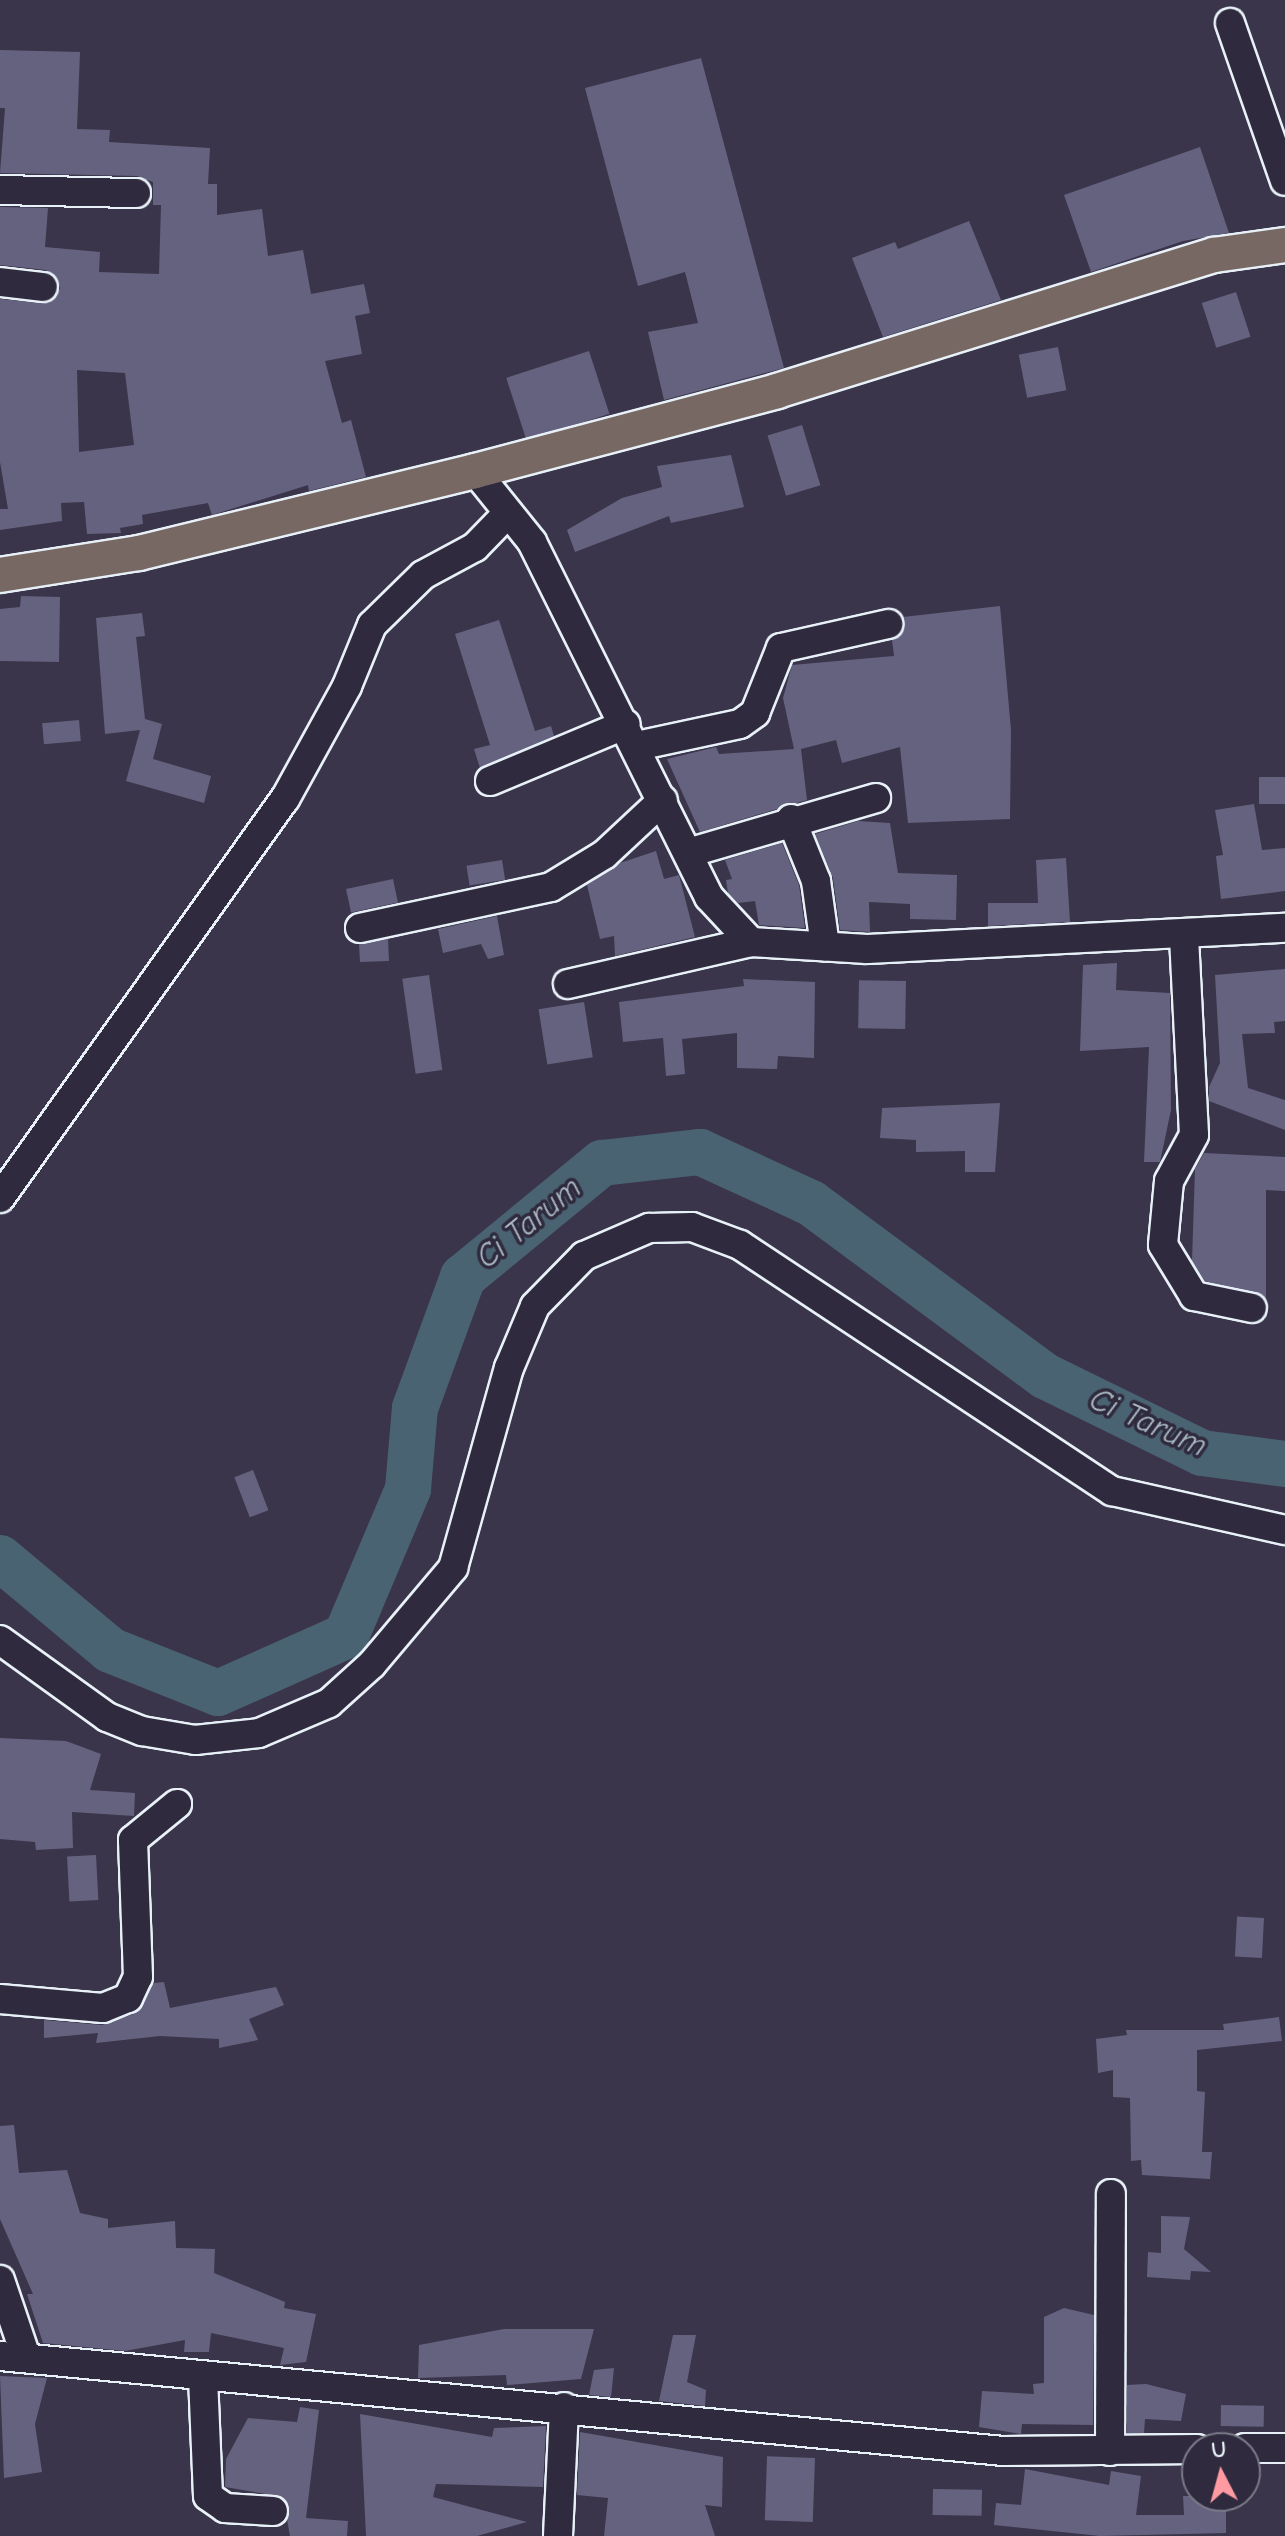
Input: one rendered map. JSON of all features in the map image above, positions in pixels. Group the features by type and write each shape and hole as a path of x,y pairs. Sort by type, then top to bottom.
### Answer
{"main road":[{"path":"0,575 139,553 475,471 777,391 1214,255 1285,245"}],"street":[{"path":"1230,23 1285,181"},
{"path":"0,190 136,193"},
{"path":"0,282 43,287"},
{"path":"475,471 532,542 632,735 709,897 751,942"},
{"path":"0,1198 285,799 347,686 372,625 423,575 475,547 508,513"},
{"path":"490,781 632,735 740,724 755,713 781,648 888,624"},
{"path":"688,853 791,819 876,798"},
{"path":"360,928 551,887 605,854 663,800"},
{"path":"791,819 816,881 825,946"},
{"path":"568,984 751,942 825,946 1184,937 1285,928"},
{"path":"1184,937 1194,1135 1169,1181 1163,1245 1194,1296 1252,1308"},
{"path":"0,1640 107,1717 142,1731 195,1740 259,1733 329,1703 372,1664 453,1568 509,1368 535,1306 584,1256 649,1228 692,1227 740,1245 1112,1491 1285,1530"},
{"path":"0,1999 103,2008 128,1998 138,1977 133,1840 177,1804"},
{"path":"1110,2451 1111,2194"},
{"path":"0,2280 13,2357 1004,2451 1181,2449"},
{"path":"203,2377 208,2496 225,2508 273,2511"},
{"path":"558,2536 564,2407"},
{"path":"1261,2448 1285,2448"}],"building":[{"path":"0,50 80,52 77,129 110,130 109,142 210,148 208,184 217,184 217,215 262,209 268,256 303,250 311,294 364,284 370,313 355,316 362,354 325,361 342,423 351,420 366,477 309,491 308,485 212,515 208,503 142,515 143,524 120,528 121,533 87,534 84,502 61,503 62,521 0,530 0,509 8,509 0,462 0,299 49,303 60,288 46,270 0,265 0,207 48,208 45,247 100,252 99,272 159,274 161,205 153,205 153,182 137,176 0,173 5,108 0,108","holes":["77,370 125,373 134,445 79,452"]},
{"path":"701,58 784,368 664,400 648,332 698,323 685,272 638,286 585,88"},
{"path":"1200,147 1229,233 1183,241 1091,272 1064,195"},
{"path":"969,221 1001,300 883,337 852,258 895,242 898,249"},
{"path":"1236,292 1251,337 1216,348 1202,303"},
{"path":"1058,347 1066,390 1027,398 1019,355"},
{"path":"589,351 609,414 527,441 506,378"},
{"path":"802,425 820,485 786,496 768,436"},
{"path":"731,455 744,507 671,523 669,516 575,552 567,530 622,498 662,487 657,466"},
{"path":"21,596 60,597 59,662 0,661 0,609 20,607"},
{"path":"1000,606 1011,730 1010,819 908,823 900,747 842,763 836,740 801,749 807,800 700,832 667,759 716,747 719,754 794,749 783,698 792,665 894,656 892,640 904,630 903,617"},
{"path":"142,613 145,636 136,637 145,719 162,724 153,759 211,776 204,803 126,781 140,730 105,734 96,618"},
{"path":"499,620 535,731 551,726 554,736 480,768 474,749 490,745 455,634"},
{"path":"79,720 81,741 44,744 42,723"},
{"path":"1259,777 1285,777 1285,804 1259,804"},
{"path":"1254,804 1262,850 1285,848 1285,891 1221,899 1216,856 1223,855 1215,810"},
{"path":"858,821 890,823 898,873 957,875 956,920 910,919 910,904 869,902 870,932 840,930 833,878 815,834"},
{"path":"782,843 799,885 805,928 759,925 755,901 738,903 728,893 726,880 732,879 725,860"},
{"path":"656,851 664,879 679,875 695,937 615,956 614,936 600,939 587,885 620,863"},
{"path":"1066,858 1070,922 988,926 988,903 1038,903 1036,860"},
{"path":"502,860 505,880 470,885 466,866"},
{"path":"393,879 398,902 351,912 346,889"},
{"path":"497,916 504,955 488,959 481,944 443,953 438,929"},
{"path":"388,939 389,961 360,962 359,944"},
{"path":"1117,963 1116,990 1170,993 1171,1110 1160,1162 1144,1162 1149,1047 1080,1051 1083,965"},
{"path":"1285,969 1285,1021 1274,1022 1275,1033 1242,1034 1248,1088 1285,1100 1285,1130 1209,1101 1209,1087 1220,1063 1215,975"},
{"path":"429,975 442,1070 416,1074 402,979"},
{"path":"743,979 815,982 814,1058 778,1056 777,1069 737,1068 737,1033 682,1039 685,1074 666,1076 663,1038 623,1042 619,1002 744,986"},
{"path":"859,980 906,981 905,1029 858,1028"},
{"path":"584,1002 593,1057 547,1065 539,1009"},
{"path":"1000,1103 995,1172 965,1172 965,1151 916,1152 916,1140 880,1138 882,1108"},
{"path":"1204,1153 1285,1157 1285,1191 1266,1190 1266,1299 1205,1281 1192,1261 1195,1169"},
{"path":"253,1470 268,1510 250,1517 234,1477"},
{"path":"0,1738 66,1741 101,1754 90,1790 135,1793 134,1816 72,1812 73,1848 36,1850 35,1842 0,1839"},
{"path":"96,1855 98,1900 69,1901 67,1857"},
{"path":"1237,1917 1264,1918 1262,1958 1235,1957"},
{"path":"164,1982 170,2008 276,1987 284,2005 249,2019 258,2040 219,2048 219,2039 160,2036 96,2043 98,2033 44,2038 44,2020 102,2025 134,2014 154,1983"},
{"path":"1279,2017 1282,2041 1197,2050 1197,2091 1205,2092 1202,2152 1212,2152 1210,2179 1142,2175 1141,2160 1131,2161 1130,2098 1113,2097 1113,2070 1098,2073 1096,2039 1127,2035 1126,2030 1224,2030 1223,2024"},
{"path":"14,2125 19,2173 67,2170 80,2213 108,2219 108,2228 175,2221 176,2248 215,2249 214,2273 285,2302 284,2308 316,2314 306,2362 280,2365 284,2348 211,2333 209,2352 184,2352 185,2340 125,2351 43,2343 27,2294 33,2294 0,2219 0,2126"},
{"path":"1161,2216 1190,2217 1184,2249 1211,2272 1191,2271 1190,2280 1147,2277 1148,2252 1161,2253"},
{"path":"1064,2308 1094,2315 1093,2425 1022,2424 1021,2434 979,2427 982,2391 1034,2394 1033,2384 1044,2383 1044,2317"},
{"path":"504,2329 594,2329 581,2379 507,2385 506,2375 418,2378 419,2345"},
{"path":"673,2335 696,2335 687,2382 706,2390 705,2406 659,2401"},
{"path":"614,2368 611,2397 589,2395 594,2370"},
{"path":"0,2376 47,2378 35,2424 42,2472 4,2478"},
{"path":"1146,2384 1186,2394 1181,2421 1145,2419 1144,2433 1127,2433 1127,2385"},
{"path":"1221,2405 1264,2406 1264,2427 1221,2426"},
{"path":"300,2407 319,2410 306,2518 348,2521 347,2536 290,2536 283,2497 225,2487 226,2459 248,2418 297,2422"},
{"path":"360,2414 492,2437 494,2428 546,2426 543,2487 436,2484 433,2497 527,2522 477,2536 366,2536"},
{"path":"580,2432 723,2457 722,2507 705,2505 715,2536 604,2536 608,2498 577,2495"},
{"path":"767,2456 815,2458 813,2522 765,2520"},
{"path":"1025,2469 1109,2485 1111,2471 1141,2476 1136,2515 1226,2512 1226,2533 1100,2536 994,2525 996,2503 1021,2505"},
{"path":"933,2489 982,2490 982,2516 933,2515"}],"waterway":[{"name":"Ci Tarum","path":"0,1558 110,1650 218,1693 346,1636 408,1489 415,1408 463,1277 602,1163 700,1152 811,1203 1045,1376 1202,1453 1285,1464"}]}
